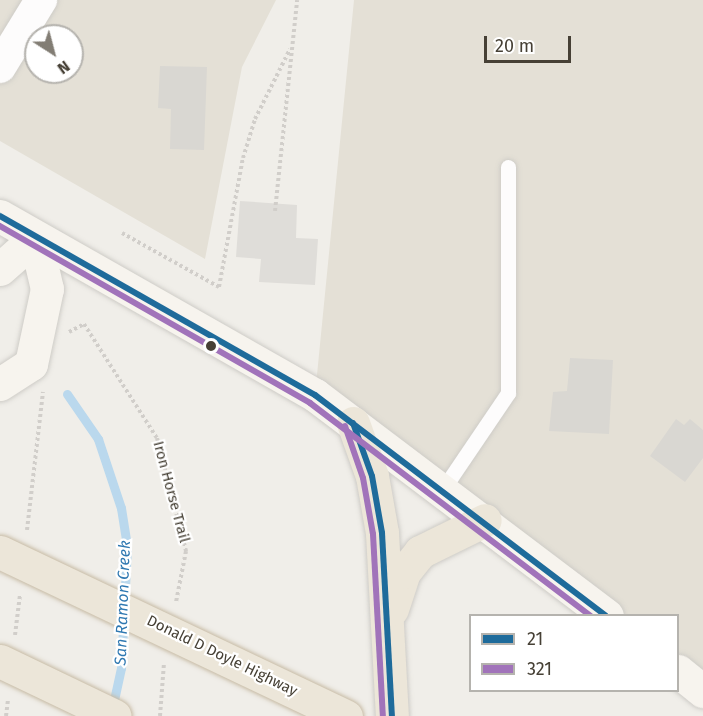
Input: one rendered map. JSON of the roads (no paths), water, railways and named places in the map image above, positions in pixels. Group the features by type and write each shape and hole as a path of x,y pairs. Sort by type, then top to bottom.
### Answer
{"highway":[{"path":"353,423 378,503 392,716"},
{"path":"386,631 404,572 420,552 485,520"},
{"name":"Donald D Doyle Highway","path":"13,545 346,716"},
{"path":"7,653 115,716"}],"main road":[{"path":"0,216 35,238 315,394 485,520 606,614"},
{"path":"0,268 35,238"},
{"path":"0,385 31,364 47,289 35,238"},
{"path":"679,672 703,691"}],"street":[{"path":"0,67 41,0"}],"lane":[{"path":"443,489 508,393 508,166"}],"waterway":[{"name":"San Ramon Creek","path":"67,394 98,439 121,508 127,546 121,668 112,709"}]}
